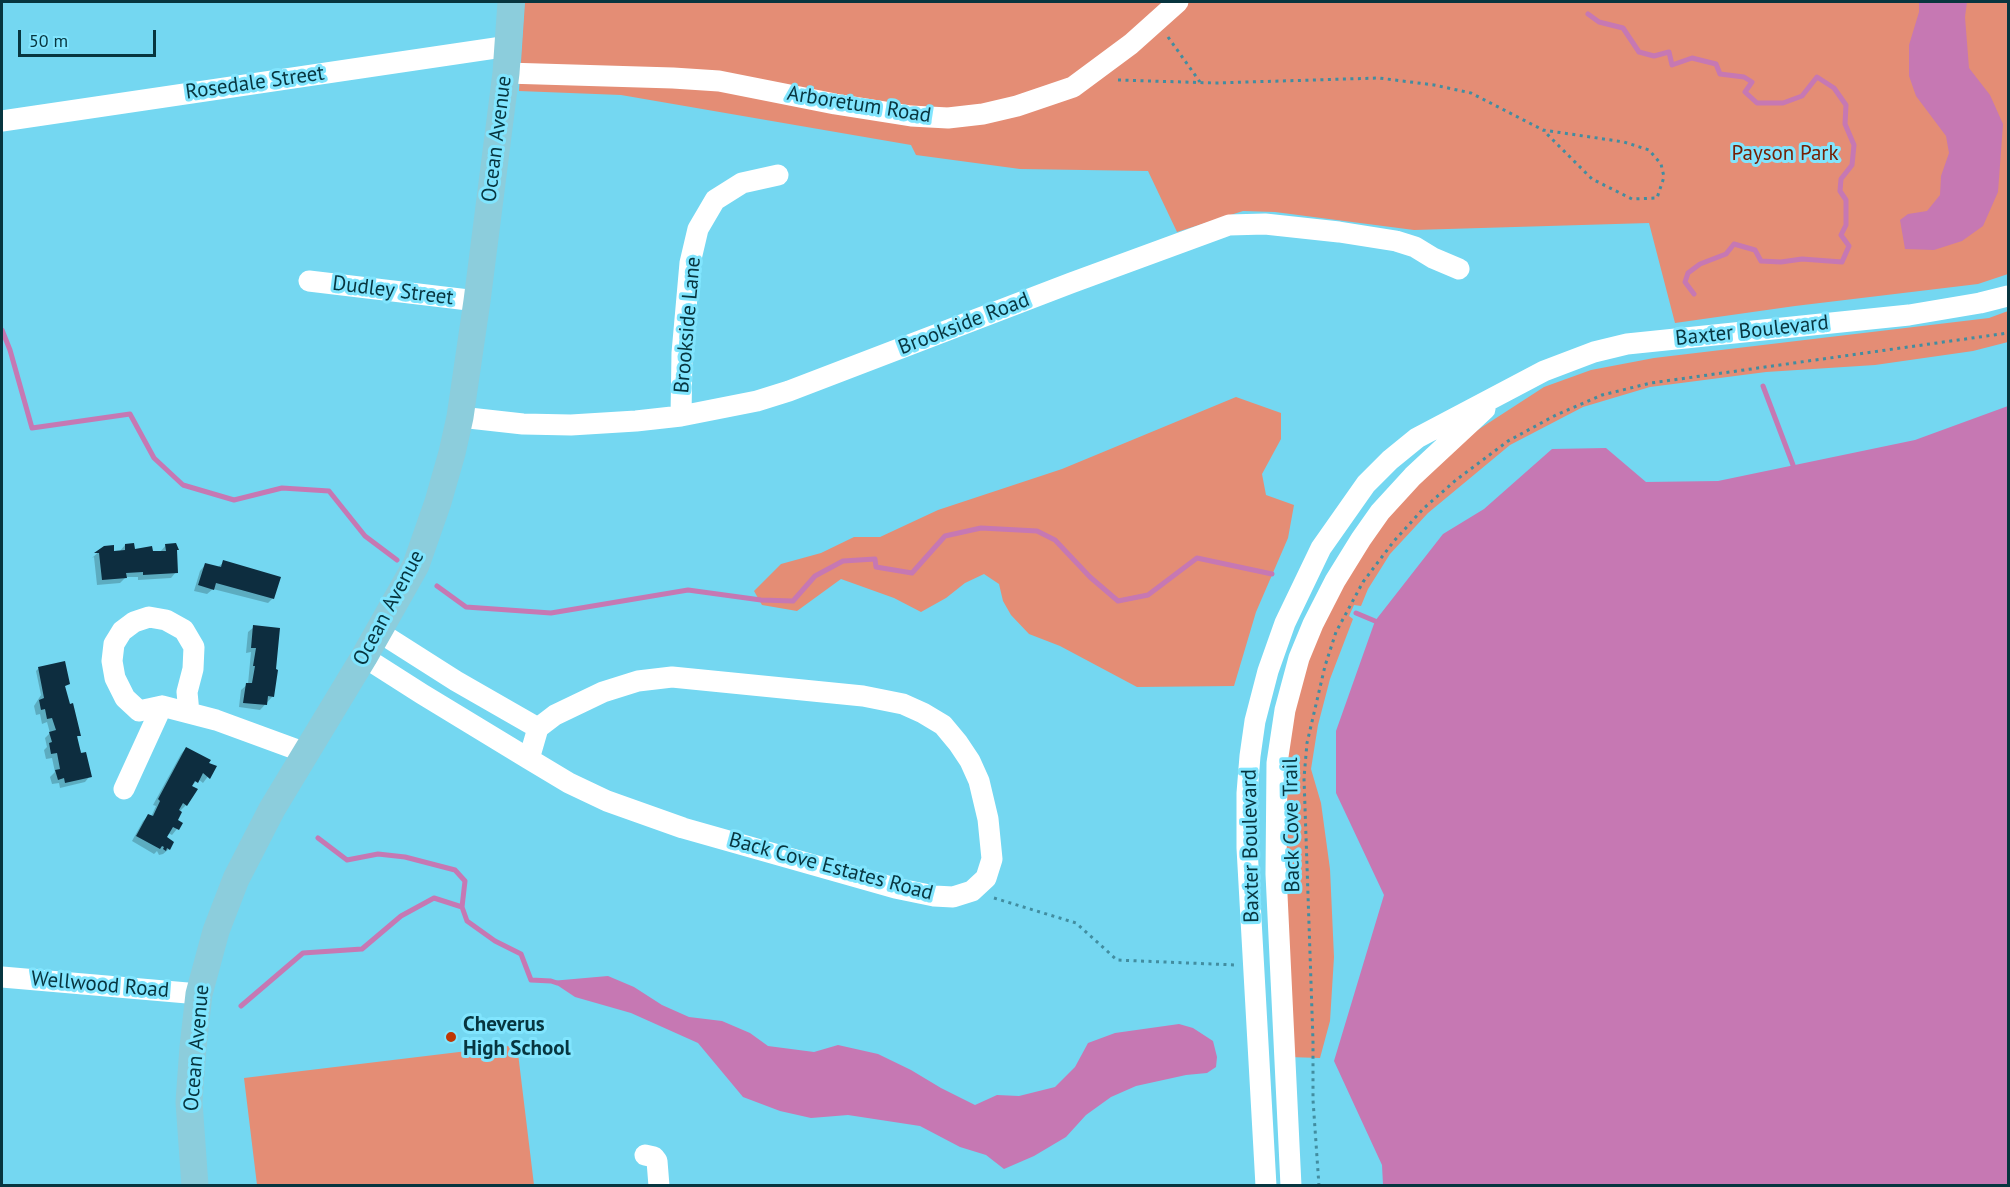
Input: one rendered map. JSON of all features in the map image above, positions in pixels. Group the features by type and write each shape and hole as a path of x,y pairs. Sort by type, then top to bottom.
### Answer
{"main road":[{"name":"Ocean Avenue","path":"195,1185 189,1102 199,994 216,931 236,879 272,809 379,632 407,581 422,549 438,502 460,417 477,302 506,73 511,2"}],"street":[{"name":"Arboretum Road","path":"506,73 719,81 873,111 948,118 983,114 1017,106 1073,87 1179,2"},
{"name":"Rosedale Street","path":"2,121 509,46"},
{"name":"Brookside Lane","path":"681,416 682,352 690,263 698,229 715,201 742,183 778,175"},
{"name":"Brookside Road","path":"460,417 523,424 571,425 681,416 757,400 789,391 1229,225 1265,224 1396,241 1415,247 1459,269"},
{"name":"Dudley Street","path":"309,281 477,302"},
{"name":"Baxter Boulevard","path":"1266,1185 1247,848 1250,756 1255,721 1268,671 1285,623 1322,548 1366,484 1417,438 1567,360 1594,351 1627,344 1910,315 2008,296"},
{"name":"Baxter Boulevard","path":"1291,1185 1276,863 1277,763 1285,710 1299,658 1313,624 1335,581 1361,539 1380,512 1413,476 1504,392"},
{"path":"189,713 187,692 193,669 194,647 184,630 166,620 149,617 134,622 122,631 114,644 112,661 115,678 125,698 139,711 162,706 189,713 216,720 306,753"},
{"path":"379,632 456,681 538,728"},
{"name":"Back Cove Estates Road","path":"364,657 569,783 607,801 693,831 895,888 934,896 953,897 972,891"},
{"path":"529,759 538,728 555,715 603,692 638,681 672,677 852,695 903,704 923,712 943,725 958,742 979,781 988,819 992,859 986,878 972,891"},
{"path":"124,789 162,706"},
{"name":"Wellwood Road","path":"2,977 199,994"},
{"path":"645,1155 654,1156 657,1161 659,1185"}],"path":[{"path":"1156,22 1200,82"},
{"path":"1086,78 1200,82 1379,78 1434,85 1471,93 1543,130 1592,179 1632,199 1657,198 1664,177 1661,164 1649,150 1624,142 1543,130"},
{"name":"Back Cove Trail","path":"1319,1185 1313,1100 1314,1041 1304,778 1307,743 1325,666 1336,632 1363,582 1394,541 1424,508 1456,480 1508,441 1556,415 1602,395 1651,383 2008,333"},
{"path":"972,891 1076,923 1117,960 1254,966"}],"green space":[{"name":"Payson Park","path":"525,2 2008,2 2008,274 1978,284 1675,323 1649,223 1414,230 1275,212 1243,211 1177,232 1148,171 1020,169 916,155 911,145 621,95 519,91"},
{"path":"2008,311 2008,342 1973,351 1875,365 1766,372 1650,387 1583,407 1510,445 1428,513 1390,554 1368,589 1361,606 1354,605 1349,616 1353,619 1330,679 1318,725 1311,769 1321,803 1330,869 1334,957 1330,1021 1320,1058 1288,1057 1279,808 1300,664 1382,513 1456,444 1544,387 1591,370 1654,358 1989,318"},
{"path":"1236,397 1281,413 1281,439 1262,474 1266,495 1294,505 1288,538 1256,612 1234,686 1137,687 1060,646 1029,634 1011,615 1003,601 999,584 984,574 965,583 946,598 921,612 894,598 841,579 797,611 762,605 754,591 781,564 821,553 854,537 880,537 938,510 1062,469"},
{"path":"517,1045 534,1185 257,1185 244,1078"}],"shaded area":[{"path":"1919,2 1967,2 1965,17 1969,68 1990,95 2003,124 1998,192 1983,226 1962,241 1934,250 1905,249 1900,220 1908,214 1927,211 1940,195 1941,176 1949,153 1946,136 1916,96 1909,76 1909,45 1919,12"},
{"path":"2008,406 2008,1185 1383,1185 1382,1165 1334,1061 1384,895 1336,793 1336,731 1375,621 1443,534 1484,509 1552,449 1606,448 1646,482 1718,481 1915,440"},
{"path":"608,976 634,987 662,1005 689,1017 722,1021 750,1033 768,1046 814,1052 838,1045 878,1054 975,1105 997,1095 1019,1096 1055,1087 1075,1067 1088,1043 1115,1033 1179,1024 1193,1028 1213,1041 1217,1057 1216,1067 1207,1073 1186,1075 1136,1086 1111,1097 1086,1115 1066,1137 1034,1156 1004,1169 986,1155 960,1147 920,1126 848,1115 811,1118 780,1111 743,1097 698,1043 631,1013 575,997 551,981"}],"building":[{"path":"134,543 135,549 152,546 153,551 166,551 165,544 176,543 179,550 177,550 178,573 143,575 143,572 126,573 127,578 102,580 99,553 94,553 104,546 114,545 114,551 125,550 125,544"},
{"path":"223,560 281,577 274,599 216,583 214,590 198,585 205,563 221,567"},
{"path":"253,625 280,628 274,697 268,696 267,705 243,703 246,683 252,683 255,666 253,666 256,648 251,648"},
{"path":"65,661 70,684 65,686 70,704 73,703 81,736 77,736 81,753 86,752 92,777 65,783 64,778 58,780 55,770 60,769 57,753 51,754 49,743 52,742 49,732 56,730 52,718 47,719 45,709 41,710 39,700 44,698 38,667"},
{"path":"186,747 211,760 209,763 217,766 210,779 203,773 198,783 195,781 192,786 198,789 187,806 183,803 179,810 182,812 178,820 183,823 179,830 173,827 167,837 174,842 170,850 167,848 166,851 162,846 160,849 136,836 148,814 153,816 160,801 158,799"}],"waterway":[{"path":"1588,14 1599,22 1623,28 1639,52 1654,56 1669,52 1672,65 1692,58 1716,64 1720,74 1744,77 1752,82 1745,92 1757,103 1783,103 1802,96 1817,77 1834,88 1846,105 1845,124 1854,145 1852,165 1841,179 1840,191 1846,200 1846,225 1841,235 1849,246 1842,262 1802,259 1781,262 1761,261 1755,250 1734,244 1726,254 1700,264 1688,273 1685,282 1694,294"},
{"path":"2,330 32,428 130,414 154,458 183,485 234,500 282,488 329,491 365,536 397,560"},
{"path":"1763,386 1793,465"},
{"path":"437,586 466,607 551,613 688,590 761,600 793,601 815,576 843,561 875,559 876,567 912,573 945,536 981,528 1037,531 1055,540 1090,577 1118,601 1148,595 1197,558 1272,574"},
{"path":"1356,613 1375,621"},
{"path":"318,838 347,860 378,854 405,857 455,870 465,881 462,907 467,921 495,941 521,954 531,980 557,983"},
{"path":"241,1006 303,953 362,949 401,916 434,898 462,907"}],"place":[{"name":"Cheverus High School","path":"451,1037"}]}
